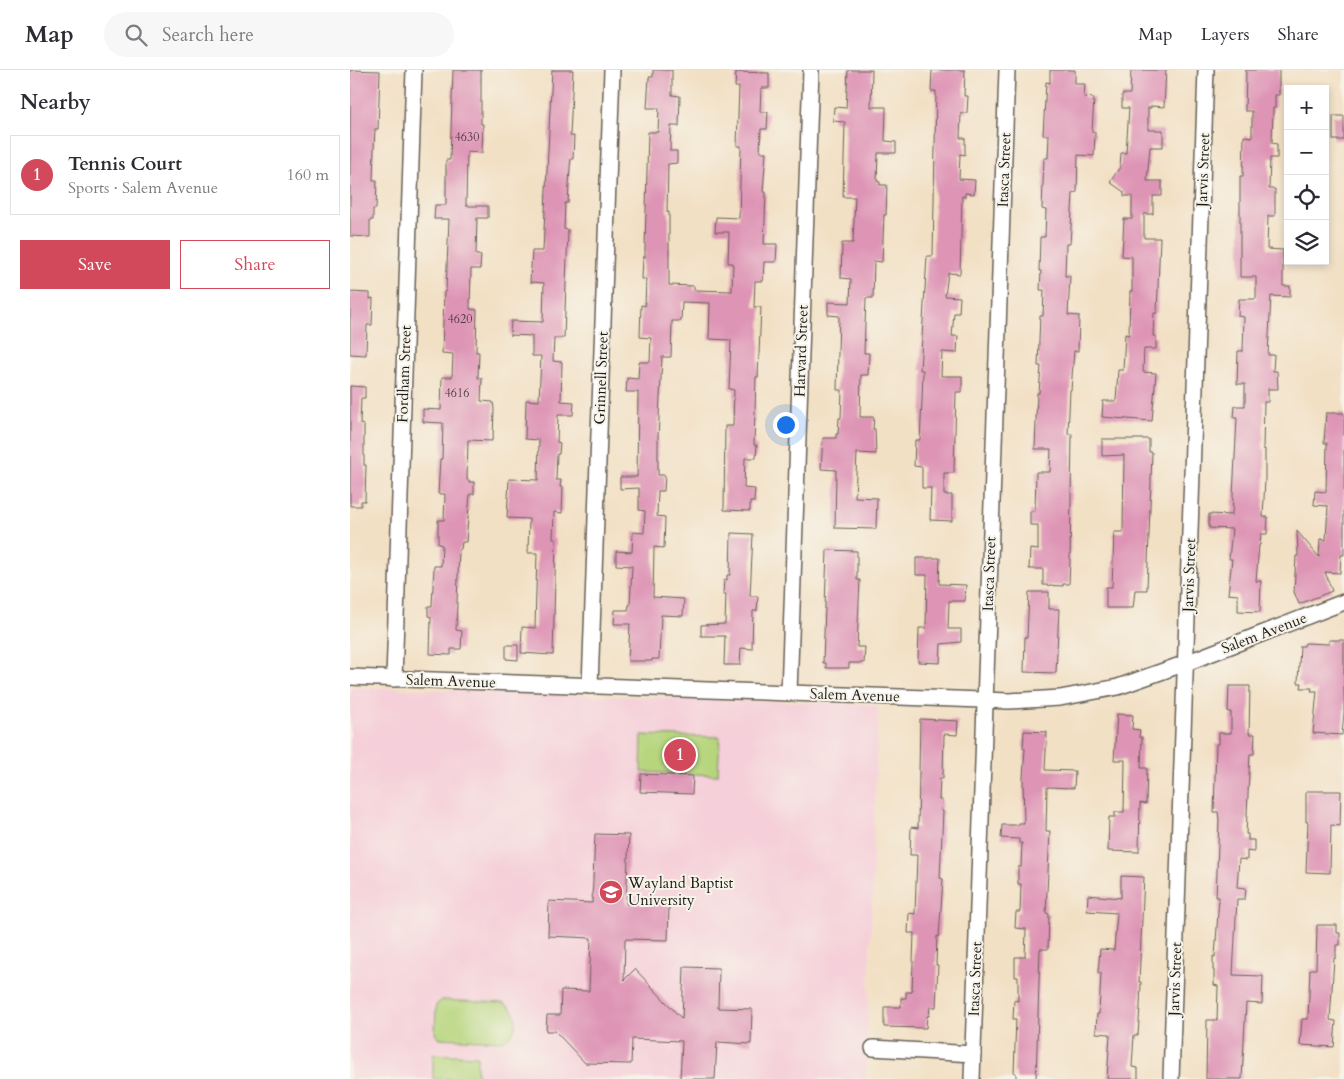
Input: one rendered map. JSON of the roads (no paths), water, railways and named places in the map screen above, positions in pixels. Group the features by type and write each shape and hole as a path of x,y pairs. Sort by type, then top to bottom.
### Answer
{"street":[{"name":"Fordham Street","path":"394,679 414,70"},
{"name":"Grinnell Street","path":"590,686 612,70"},
{"name":"Harvard Street","path":"789,693 811,70"},
{"name":"Itasca Street","path":"972,1079 1007,70"},
{"name":"Jarvis Street","path":"1171,1079 1206,70"},
{"name":"Salem Avenue","path":"350,677 1009,701 1060,698 1118,687 1344,602"},
{"path":"873,1048 973,1054"}],"place":[{"name":"Tennis Court","path":"680,755"},
{"name":"Wayland Baptist University","path":"611,892"}]}
